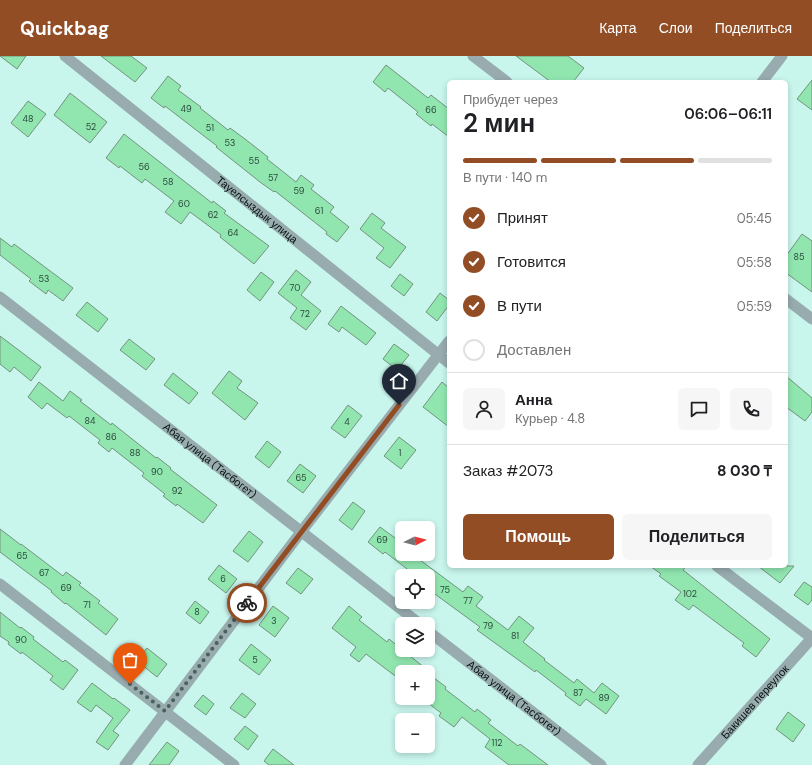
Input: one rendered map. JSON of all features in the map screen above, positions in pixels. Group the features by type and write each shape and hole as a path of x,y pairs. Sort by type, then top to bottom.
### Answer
{"street":[{"name":"Тауелсыздык улица","path":"65,56 447,361"},
{"path":"473,56 503,80"},
{"path":"764,80 782,56"},
{"name":"Абая улица (Тасбогет)","path":"0,297 411,617"},
{"path":"788,301 812,319"},
{"path":"124,765 447,343"},
{"path":"720,568 812,638"},
{"path":"0,584 234,765"},
{"name":"Абая улица (Тасбогет)","path":"435,635 601,765"},
{"name":"Бакишев переулок","path":"698,765 812,638"}],"building":[{"path":"0,56 26,56 17,69"},
{"path":"101,56 131,56 147,68 135,82"},
{"path":"516,56 568,56 584,68 575,80 548,80"},
{"path":"386,65 428,98 431,95 447,107 447,135 432,124 431,126 416,114 418,112 388,88 385,92 373,82"},
{"path":"168,76 181,86 178,90 228,130 230,128 245,139 296,182 301,175 314,185 311,189 334,207 330,212 349,227 337,242 326,234 327,232 275,191 274,192 260,182 216,147 217,146 165,106 164,108 151,98"},
{"path":"812,80 812,110 797,99"},
{"path":"70,93 107,122 90,143 54,115"},
{"path":"28,101 46,114 28,137 11,123"},
{"path":"124,134 212,203 213,201 226,211 224,213 269,246 254,264 220,237 221,235 190,212 181,224 165,212 174,201 145,179 142,183 120,166 119,168 106,158"},
{"path":"372,213 385,223 381,228 406,247 390,268 376,258 384,248 360,229"},
{"path":"802,234 812,241 812,292 788,274 788,253"},
{"path":"0,238 12,247 14,244 73,288 63,301 48,290 46,294 29,281 31,279 0,255"},
{"path":"296,270 311,282 301,295 321,311 306,330 290,318 297,308 278,293"},
{"path":"261,272 274,282 260,301 247,290"},
{"path":"400,274 413,284 404,296 391,286"},
{"path":"440,293 447,298 447,308 437,321 426,312"},
{"path":"87,302 108,319 98,332 76,315"},
{"path":"341,306 376,333 366,345 342,327 339,332 328,324"},
{"path":"0,336 41,367 31,381 14,367 10,372 0,364"},
{"path":"129,339 155,359 146,370 120,350"},
{"path":"394,344 409,355 397,370 383,359"},
{"path":"229,371 242,381 237,388 258,403 245,420 212,393"},
{"path":"173,373 198,393 189,404 164,385"},
{"path":"788,378 812,398 812,412 805,421 788,408"},
{"path":"39,382 63,401 70,391 82,400 80,401 111,425 112,423 156,458 157,457 171,468 170,469 217,505 203,523 177,504 176,506 163,496 165,494 142,476 144,473 112,448 109,452 98,443 100,440 69,416 67,418 47,403 42,409 28,397"},
{"path":"442,382 447,386 447,425 423,407"},
{"path":"348,405 362,416 345,438 331,428"},
{"path":"399,437 416,450 401,469 384,456"},
{"path":"267,441 281,452 269,468 255,457"},
{"path":"300,464 316,476 303,493 287,481"},
{"path":"353,502 365,511 352,530 339,520"},
{"path":"380,527 395,538 395,560 385,552 383,554 368,542"},
{"path":"0,529 63,576 66,572 81,583 79,585 100,601 98,603 118,619 106,635 66,603 65,604 51,592 52,591 0,552"},
{"path":"249,531 263,542 248,562 233,551"},
{"path":"397,561 421,561 432,569 407,569"},
{"path":"219,565 237,579 226,593 208,579"},
{"path":"788,566 794,566 780,583 761,568 788,568"},
{"path":"298,568 313,579 301,594 286,583"},
{"path":"653,568 684,568 683,570 770,639 756,657 742,646 744,643 693,605 689,610 675,600 681,592 659,576 661,574"},
{"path":"435,571 463,592 468,586 483,597 476,606 508,630 519,616 534,628 523,642 574,683 577,679 594,693 602,683 619,696 606,714 586,699 580,706 536,670 535,672 477,630 480,627 435,594"},
{"path":"804,582 812,587 812,600 808,605 794,595"},
{"path":"195,601 209,612 200,624 186,613"},
{"path":"273,606 289,618 275,637 259,625"},
{"path":"349,606 362,617 359,620 387,642 389,639 395,644 395,657 411,657 421,665 395,665 395,676 366,654 359,662 350,655 356,647 332,628"},
{"path":"0,612 34,637 33,639 63,662 65,660 78,670 63,690 50,680 53,676 22,652 21,654 8,644 9,642 0,636"},
{"path":"251,644 271,660 259,675 239,660"},
{"path":"147,648 167,664 157,677 137,661"},
{"path":"435,679 446,687 445,689 475,712 477,709 491,720 488,723 518,746 520,744 548,765 509,765 485,747 490,739 462,717 454,727 439,716 441,713 431,705 435,705"},
{"path":"92,683 130,710 113,731 119,735 108,750 96,742 113,718 96,705 91,712 77,702"},
{"path":"242,693 256,704 245,718 230,708"},
{"path":"203,695 214,704 206,715 194,706"},
{"path":"788,712 805,725 793,742 776,729"},
{"path":"245,726 258,736 248,750 234,739"},
{"path":"167,742 179,751 169,765 149,765"},
{"path":"273,749 294,765 269,765 264,761"}],"way so far":[{"path":"130,684 165,711 247,603"}],"route":[{"path":"247,603 399,405"}]}
